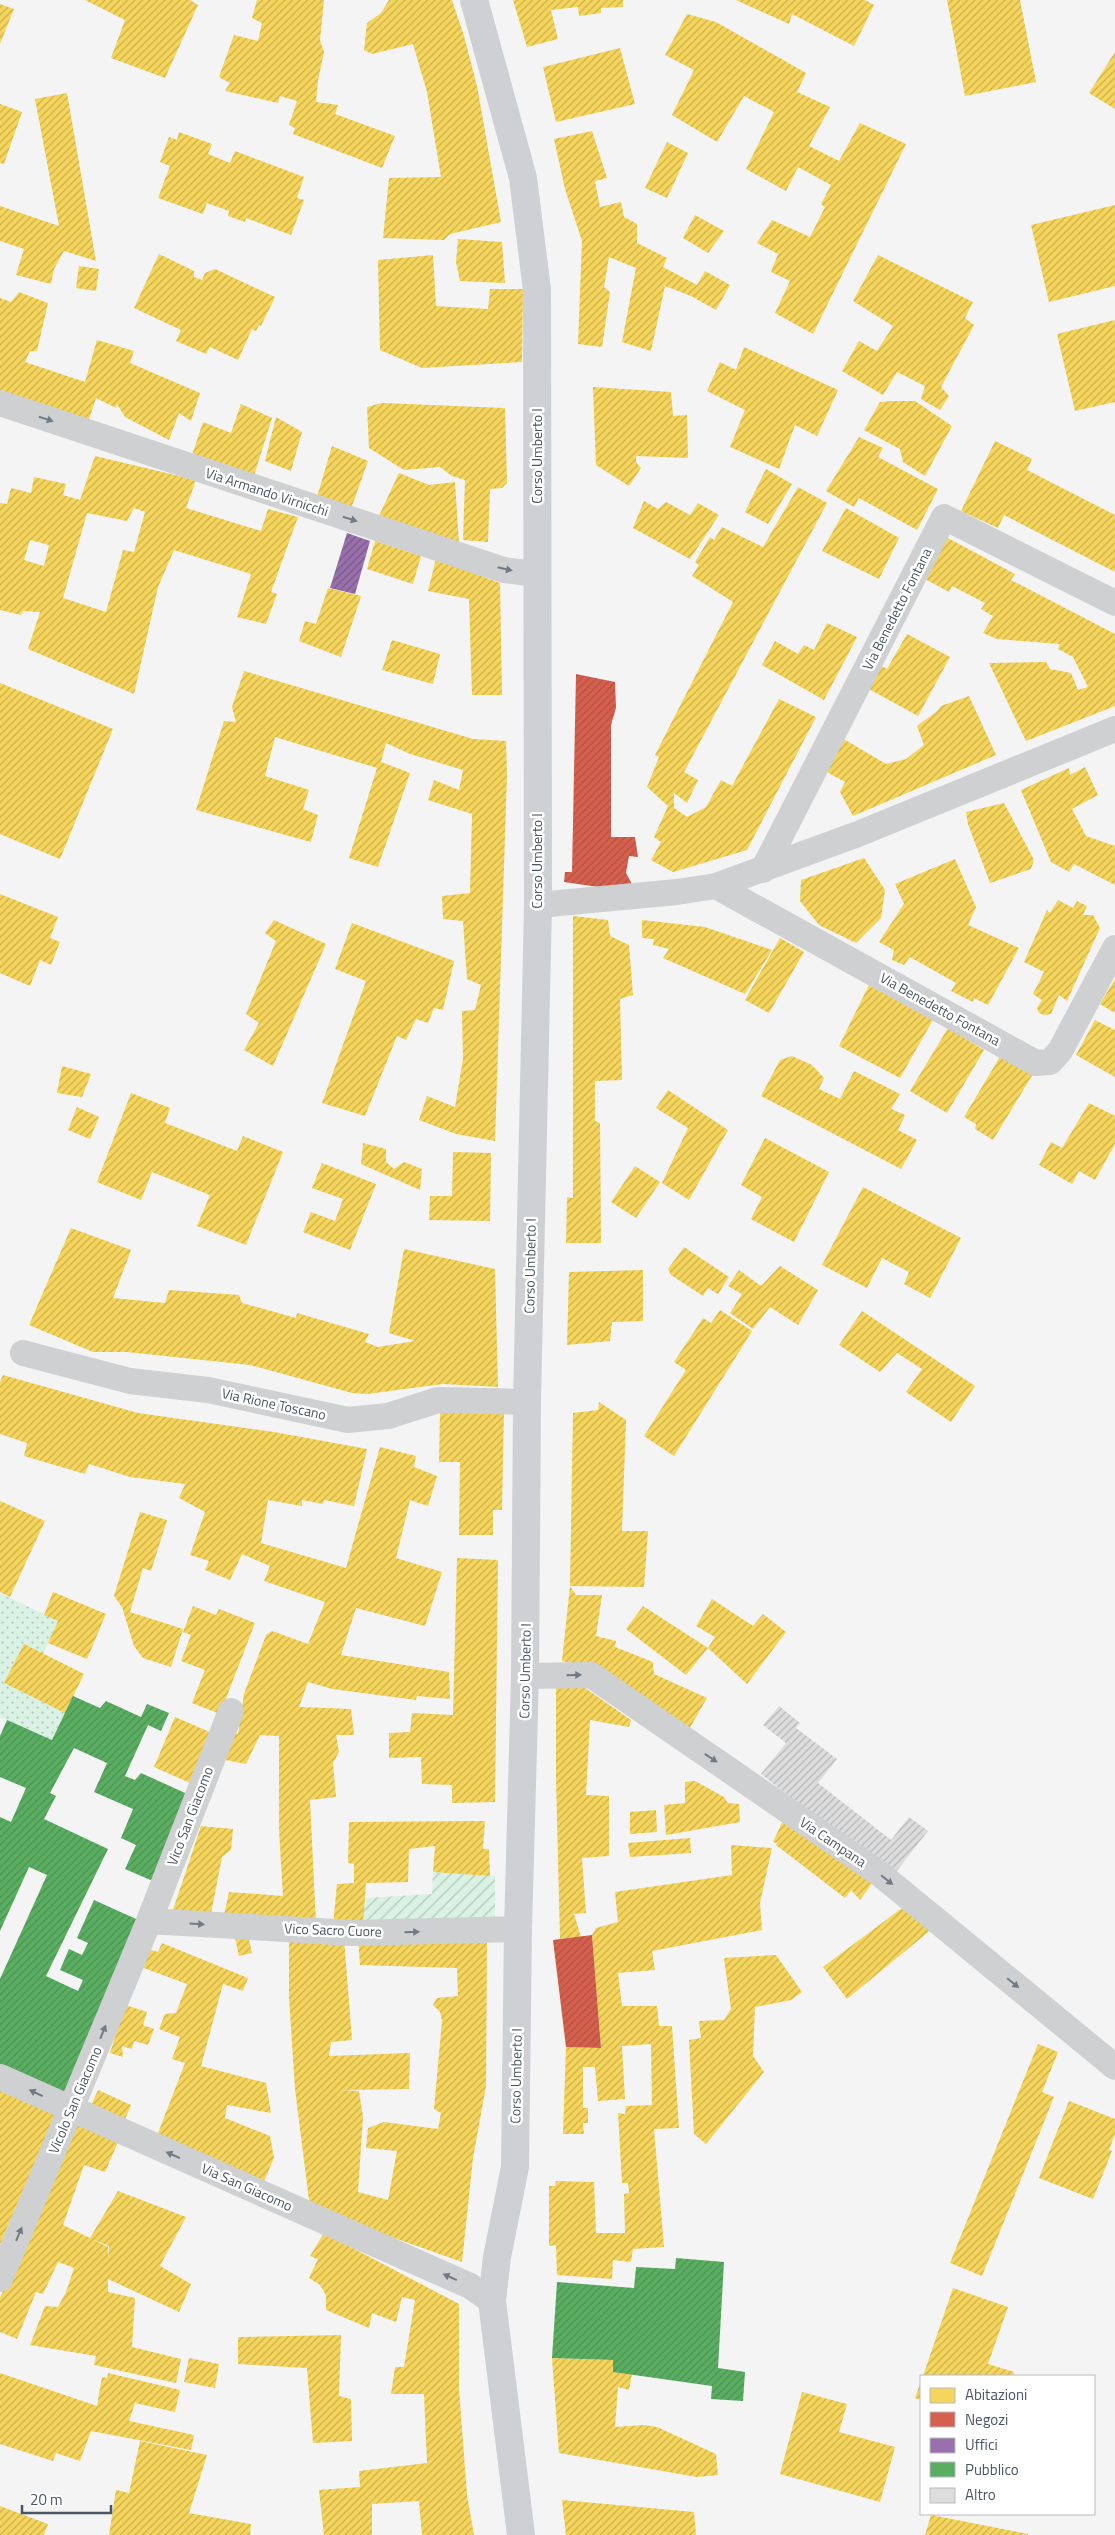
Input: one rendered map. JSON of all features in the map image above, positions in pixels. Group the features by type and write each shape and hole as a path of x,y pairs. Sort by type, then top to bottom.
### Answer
{"main road":[{"name":"Corso Umberto I","path":"474,0 523,178 537,290 538,905 527,1402 525,1676 518,1929 515,2167 497,2258 492,2301 521,2535"}],"street":[{"name":"Via Armando Virnicchi","path":"0,403 504,570 536,574"},
{"name":"Via Benedetto Fontana","path":"763,870 944,517 1115,603"},
{"path":"538,905 677,892 716,886 858,834 1115,729"},
{"name":"Via Benedetto Fontana","path":"716,886 1036,1063 1050,1062 1060,1051 1115,948"},
{"name":"Via Rione Toscano","path":"23,1353 130,1381 208,1390 348,1420 388,1416 438,1400 527,1402"},
{"name":"Via Campana","path":"525,1676 591,1675 880,1874 1115,2067"},
{"name":"Vico San Giacomo","path":"149,1921 231,1712"},
{"name":"Vico Sacro Cuore","path":"149,1921 352,1933 518,1929"},
{"name":"Vicolo San Giacomo","path":"0,2279 149,1921"},
{"name":"Via San Giacomo","path":"0,2077 470,2286 492,2301"}],"green space":[{"path":"0,1593 58,1621 43,1654 24,1645 4,1683 65,1713 52,1740 0,1717"},
{"path":"433,1872 495,1876 495,1924 363,1926 365,1898 432,1894"}],"building: Abitazioni":[{"path":"85,0 190,0 198,5 165,78 111,58 125,20"},
{"path":"257,0 324,0 320,40 324,52 318,80 316,102 338,105 335,114 395,136 382,168 293,134 295,128 289,125 297,101 280,96 278,103 225,91 230,83 219,77 234,35 258,41 262,23 252,18"},
{"path":"389,0 452,0 477,86 501,222 450,234 444,240 383,238 389,178 441,177 427,92 413,44 372,54 364,50 367,23 381,13"},
{"path":"513,0 623,0 623,7 601,8 601,13 579,16 578,7 551,10 558,39 527,47"},
{"path":"736,0 865,0 874,5 854,46 792,14 789,24"},
{"path":"947,0 1020,0 1036,82 965,96"},
{"path":"0,4 14,9 0,44"},
{"path":"687,14 716,22 806,73 797,92 830,107 809,146 839,161 860,123 906,144 813,334 775,313 790,281 771,272 778,254 757,243 772,220 810,237 825,207 821,204 831,185 798,167 786,191 746,169 774,112 744,96 717,142 672,115 694,70 665,55"},
{"path":"620,48 635,104 556,122 543,67"},
{"path":"1115,52 1115,109 1089,93"},
{"path":"67,93 96,261 64,251 54,269 51,284 16,275 24,249 0,241 0,206 59,226 35,99"},
{"path":"0,104 22,112 4,164 0,163"},
{"path":"592,131 607,178 595,181 600,207 621,202 624,217 637,224 637,243 667,258 663,267 697,285 705,271 730,285 716,310 691,296 665,286 651,351 622,342 636,268 609,257 604,287 610,292 602,347 578,344 582,241 565,189 554,139"},
{"path":"179,132 212,144 208,154 230,163 235,151 304,177 297,198 304,200 291,235 246,218 245,222 228,216 229,211 207,203 203,214 158,198 170,166 160,162 169,137 177,140"},
{"path":"667,142 688,153 667,198 645,188"},
{"path":"1115,205 1115,286 1049,302 1031,225"},
{"path":"695,215 724,231 708,253 683,238"},
{"path":"458,239 502,242 505,283 460,281 456,262"},
{"path":"159,254 194,271 194,277 202,280 205,273 215,269 275,297 261,326 259,325 256,331 252,329 238,360 210,347 206,354 176,341 181,330 134,308"},
{"path":"433,255 436,306 488,309 490,289 523,289 522,362 422,368 380,350 378,260"},
{"path":"878,255 973,302 965,318 974,325 941,387 949,396 940,410 921,399 925,386 897,372 883,395 842,371 859,341 877,351 893,326 853,301"},
{"path":"79,266 99,269 96,291 76,288"},
{"path":"19,292 48,303 37,351 30,351 25,362 85,382 97,340 134,351 130,363 200,393 191,421 179,413 169,440 125,417 117,404 116,408 96,398 87,425 0,396 0,298 11,302"},
{"path":"1115,320 1115,402 1075,411 1057,334"},
{"path":"744,347 838,390 817,436 795,425 779,469 730,447 745,410 707,391 720,362 736,370"},
{"path":"593,387 671,392 673,416 687,415 688,458 636,456 636,462 641,468 629,486 596,465"},
{"path":"915,401 952,426 925,476 903,462 900,449 864,430 880,402"},
{"path":"382,403 505,408 507,483 502,488 490,489 488,542 463,540 465,480 452,476 440,467 404,470 369,448 367,407"},
{"path":"241,404 272,418 253,479 191,458 203,422 231,433"},
{"path":"276,417 302,432 291,471 265,461"},
{"path":"859,437 883,448 878,457 938,489 917,530 859,498 854,507 826,491"},
{"path":"995,441 1032,459 1027,470 1115,515 1115,572 1004,515 998,528 961,511"},
{"path":"332,446 368,461 351,509 317,497"},
{"path":"95,456 196,480 186,508 261,531 268,509 298,517 271,592 277,594 266,624 237,617 251,574 174,550 158,587 134,694 28,649 40,612 23,611 21,615 0,610 0,503 7,504 11,488 31,493 34,477 66,484 63,495 80,500","holes":["134,508 145,512 134,552 123,550 106,612 63,598 87,513 127,521","30,540 49,545 44,566 24,560"]},
{"path":"766,469 792,484 768,524 745,512"},
{"path":"399,473 429,485 455,482 459,543 378,518"},
{"path":"798,487 827,503 684,772 698,780 687,803 674,793 674,808 687,817 706,807 721,780 732,786 779,699 816,717 747,850 673,872 651,860 661,842 654,837 668,806 647,787 659,757 655,755 733,602 692,576 699,565 695,562 710,537 714,540 722,527 763,547"},
{"path":"644,501 658,509 666,502 690,515 698,503 719,515 690,559 633,528"},
{"path":"846,508 899,538 879,579 822,551"},
{"path":"944,536 1015,574 1011,580 1115,634 1115,706 1026,741 989,663 1046,662 1050,669 1071,673 1078,690 1088,687 1073,657 1058,649 1060,644 997,639 983,633 993,616 981,609 985,603 952,586 949,592 923,578"},
{"path":"375,541 421,556 413,584 367,569"},
{"path":"436,559 500,583 502,695 472,695 469,599 428,591"},
{"path":"328,588 361,596 341,657 299,641 305,621 316,624"},
{"path":"827,623 857,637 824,700 762,665 775,641 798,654 804,645 814,650"},
{"path":"907,634 950,657 918,716 867,688 880,665 887,669"},
{"path":"392,640 440,654 433,684 382,670"},
{"path":"244,671 473,739 506,741 507,775 495,1141 456,1134 419,1120 427,1096 455,1107 463,1059 462,1011 475,1010 481,985 467,979 463,921 443,919 442,896 470,893 472,814 428,800 434,780 459,790 463,770 410,754 386,743 381,762 410,773 378,867 349,858 377,768 275,737 265,776 309,790 303,809 318,815 311,842 196,810 224,721 236,722 232,707"},
{"path":"0,683 113,729 60,859 0,834"},
{"path":"969,696 996,755 853,816 840,792 845,782 825,771 842,738 886,764 906,759 924,745 917,726 941,706"},
{"path":"1085,767 1098,795 1072,809 1086,836 1115,846 1115,885 1074,864 1069,872 1051,862 1021,790 1069,768 1070,775"},
{"path":"1004,803 1034,860 1031,869 990,883 968,824 966,812"},
{"path":"864,858 885,890 881,918 856,943 819,925 800,901 801,880"},
{"path":"955,859 976,907 968,925 1019,948 988,1005 974,998 973,1002 951,991 956,983 910,957 904,965 892,960 894,950 879,942 904,904 895,884"},
{"path":"0,894 58,917 50,938 60,942 51,965 40,960 30,986 0,973"},
{"path":"1058,900 1073,908 1077,901 1087,906 1083,915 1093,915 1100,928 1067,1001 1059,995 1051,1014 1044,1015 1039,1013 1037,1008 1042,1000 1033,994 1044,972 1024,962 1047,910 1050,913"},
{"path":"573,916 608,920 610,936 629,945 633,995 620,999 622,1080 595,1081 595,1121 600,1123 601,1243 566,1243 567,1197 573,1198"},
{"path":"274,920 326,944 273,1066 244,1050 259,1023 246,1014 276,941 265,933"},
{"path":"642,920 705,927 772,950 745,994 663,958 669,949 653,945 654,939 642,938"},
{"path":"352,923 454,961 443,1010 434,1008 428,1023 416,1019 406,1040 397,1036 365,1116 322,1103 366,981 335,969"},
{"path":"780,938 804,952 769,1013 745,1000"},
{"path":"1115,979 1115,1013 1100,1004"},
{"path":"869,985 934,1018 900,1078 839,1046"},
{"path":"1095,1020 1115,1030 1115,1077 1076,1055"},
{"path":"948,1028 984,1050 947,1113 910,1091"},
{"path":"1001,1055 1033,1074 993,1140 975,1129 976,1124 964,1117"},
{"path":"792,1056 812,1065 824,1078 819,1089 840,1099 854,1071 900,1094 891,1109 905,1115 898,1130 917,1140 901,1169 761,1096 780,1060"},
{"path":"62,1066 91,1074 82,1097 57,1093"},
{"path":"668,1090 728,1130 689,1200 662,1183 688,1128 656,1108"},
{"path":"131,1093 170,1108 165,1123 237,1151 243,1136 283,1152 246,1245 197,1226 210,1195 152,1172 141,1200 97,1182"},
{"path":"1089,1103 1115,1116 1115,1144 1095,1180 1079,1171 1072,1184 1039,1165 1051,1142 1062,1148"},
{"path":"77,1107 99,1117 90,1139 68,1130"},
{"path":"765,1138 829,1172 794,1242 751,1219 762,1197 741,1185"},
{"path":"363,1143 386,1149 386,1162 394,1169 404,1162 422,1169 420,1190 361,1164"},
{"path":"453,1152 491,1153 490,1221 429,1220 430,1196 452,1196"},
{"path":"322,1163 376,1184 350,1250 303,1232 311,1212 335,1221 343,1199 312,1188"},
{"path":"635,1166 660,1182 636,1218 611,1202"},
{"path":"863,1187 961,1238 930,1298 904,1284 909,1272 882,1258 867,1288 822,1265"},
{"path":"71,1228 131,1250 113,1298 165,1303 169,1290 239,1295 242,1303 296,1318 297,1313 369,1334 365,1342 378,1347 415,1341 389,1333 404,1249 495,1269 498,1387 443,1384 367,1394 352,1393 250,1365 127,1352 93,1352 29,1325"},
{"path":"684,1247 729,1277 718,1294 708,1288 703,1296 671,1275 668,1269"},
{"path":"780,1266 818,1290 798,1325 770,1307 753,1329 730,1313 742,1294 728,1286 739,1270 761,1286"},
{"path":"643,1270 643,1321 612,1322 610,1341 567,1345 569,1272"},
{"path":"720,1310 752,1331 674,1456 644,1436 686,1370 674,1362 703,1318 711,1323"},
{"path":"862,1311 975,1386 951,1422 906,1392 922,1369 897,1353 880,1372 839,1345"},
{"path":"3,1375 138,1413 274,1432 367,1449 354,1506 324,1500 323,1504 302,1500 302,1506 268,1500 261,1543 346,1568 380,1447 416,1456 414,1467 437,1476 428,1506 410,1500 396,1558 442,1572 425,1626 356,1608 341,1655 449,1672 450,1699 417,1696 416,1700 332,1689 308,1682 299,1707 351,1709 354,1735 336,1735 339,1752 333,1763 336,1797 310,1800 316,1923 224,1915 229,1892 283,1896 279,1830 279,1736 260,1735 246,1764 220,1759 230,1733 238,1734 244,1694 266,1635 272,1631 308,1644 325,1602 264,1581 270,1566 242,1554 230,1580 205,1570 209,1561 190,1555 205,1512 179,1498 185,1484 130,1477 89,1464 85,1474 24,1456 27,1443 0,1434 0,1382"},
{"path":"599,1402 626,1420 622,1531 648,1531 644,1587 570,1586 573,1413 598,1410"},
{"path":"504,1410 502,1510 493,1510 493,1535 459,1535 460,1462 439,1462 440,1411"},
{"path":"0,1501 45,1521 10,1597 0,1592"},
{"path":"140,1512 167,1520 151,1571 143,1568 130,1612 183,1629 171,1667 143,1658 134,1646 122,1607 114,1596"},
{"path":"457,1558 498,1560 495,1802 452,1803 452,1785 422,1784 421,1757 389,1758 389,1733 410,1732 412,1713 453,1715"},
{"path":"570,1586 576,1595 602,1595 596,1636 616,1641 615,1647 653,1662 654,1674 707,1698 688,1731 610,1673 562,1661"},
{"path":"53,1592 106,1614 87,1659 48,1643 58,1621 44,1615"},
{"path":"712,1599 753,1626 763,1614 786,1632 747,1684 708,1648 715,1637 696,1626"},
{"path":"193,1606 216,1615 219,1609 255,1623 220,1714 192,1703 205,1670 181,1661 191,1635 183,1632"},
{"path":"643,1606 708,1648 686,1675 626,1629"},
{"path":"24,1644 84,1674 65,1713 4,1683"},
{"path":"556,1685 585,1688 631,1720 629,1727 590,1720 586,1795 609,1796 609,1856 582,1858 586,1913 574,1914 581,1937 560,1939 556,1778"},
{"path":"175,1717 212,1733 190,1783 154,1767"},
{"path":"695,1781 724,1797 728,1803 739,1804 740,1822 666,1835 664,1805 685,1803 685,1782"},
{"path":"656,1810 657,1832 630,1834 630,1812"},
{"path":"786,1814 873,1882 860,1900 851,1890 845,1898 776,1845 777,1843 773,1842"},
{"path":"485,1821 483,1849 489,1849 490,1876 433,1872 435,1846 409,1849 408,1882 366,1883 363,1926 333,1925 337,1884 354,1883 354,1864 348,1863 349,1822"},
{"path":"201,1826 233,1829 231,1850 222,1857 211,1914 172,1913"},
{"path":"690,1838 691,1853 630,1857 628,1843"},
{"path":"731,1845 772,1848 760,1903 762,1930 652,1951 655,1970 618,1973 622,2006 657,2006 659,2026 672,2026 679,2128 654,2129 664,2247 633,2249 631,2262 613,2260 612,2279 557,2275 556,2245 549,2246 549,2186 555,2186 556,2181 594,2182 596,2233 625,2233 624,2194 629,2193 628,2183 622,2183 618,2113 625,2114 626,2106 652,2105 651,2044 622,2046 625,2099 598,2101 595,2067 583,2067 583,2108 588,2108 588,2123 583,2123 584,2134 563,2134 566,2047 601,2048 592,1935 596,1928 618,1922 615,1892 732,1875"},
{"path":"906,1905 932,1929 847,1999 823,1967"},
{"path":"248,1935 252,1953 239,1956 235,1938"},
{"path":"289,1935 344,1938 352,2040 331,2042 329,2056 410,2053 409,2089 342,2090 359,2091 363,2117 358,2192 388,2200 397,2151 366,2148 368,2128 384,2122 438,2129 441,2113 434,2109 442,2021 440,2012 433,2005 437,1998 458,1996 457,1968 360,1965 358,1938 487,1943 486,2086 473,2158 462,2262 310,2208 295,2089 289,1997"},
{"path":"162,1943 248,1978 243,1991 223,1984 201,2066 266,2083 271,2113 227,2105 225,2118 270,2136 274,2158 262,2186 155,2141 185,2063 172,2059 180,2037 159,2029 165,2014 176,2013 187,1984 141,1967 148,1949 158,1952"},
{"path":"776,1955 802,1992 791,2000 755,2007 753,2056 764,2072 706,2144 694,2134 689,2040 701,2038 699,2021 724,2020 731,2009 724,1958"},
{"path":"125,2005 147,2012 143,2025 154,2029 148,2045 134,2041 132,2049 122,2046 123,2057 110,2053"},
{"path":"1038,2044 1058,2052 1042,2092 1054,2097 982,2276 950,2263"},
{"path":"0,2087 56,2112 0,2245"},
{"path":"98,2090 131,2105 123,2124 89,2110"},
{"path":"1069,2101 1115,2119 1115,2134 1109,2150 1112,2151 1093,2199 1039,2178"},
{"path":"74,2123 118,2142 105,2172 84,2165 63,2225 90,2238 118,2191 186,2217 160,2266 191,2284 179,2312 108,2279 108,2292 135,2298 132,2347 181,2359 176,2383 94,2365 96,2356 30,2345 45,2306 58,2307 66,2292 74,2268 58,2262 43,2294 36,2292 17,2339 0,2332 0,2298","holes":["92,2239 109,2246 109,2258 108,2247"]},
{"path":"324,2233 459,2304 459,2389 467,2495 474,2535 422,2535 419,2501 372,2504 372,2535 324,2535 319,2490 360,2487 359,2471 427,2463 424,2394 391,2394 395,2367 404,2367 415,2300 402,2297 396,2322 372,2313 369,2328 326,2310 326,2295 320,2285 309,2278 318,2259 310,2256"},
{"path":"953,2288 1008,2307 988,2364 1014,2372 1013,2375 923,2375"},
{"path":"341,2335 339,2396 351,2399 352,2441 313,2443 307,2368 238,2364 238,2337"},
{"path":"189,2358 219,2364 215,2388 184,2382"},
{"path":"552,2358 613,2360 613,2372 632,2374 629,2390 618,2387 615,2427 644,2425 657,2427 716,2454 718,2475 697,2477 559,2453"},
{"path":"0,2373 97,2406 102,2377 107,2378 108,2373 180,2390 175,2412 135,2403 129,2421 194,2435 191,2450 91,2431 80,2461 56,2453 53,2461 0,2444"},
{"path":"920,2384 920,2400 915,2398"},
{"path":"802,2392 847,2404 839,2432 895,2447 880,2502 780,2474"},
{"path":"140,2441 207,2455 189,2513 251,2524 250,2535 109,2535 116,2490 129,2493"},
{"path":"562,2500 694,2512 696,2535 566,2535"},
{"path":"0,2506 48,2524 44,2535 0,2535"},
{"path":"931,2515 1028,2534 1028,2535 925,2535"}],"building: Negozi":[{"path":"576,674 615,682 616,708 611,725 611,837 635,837 638,857 629,856 626,873 632,884 605,888 564,882 565,872 572,872"},
{"path":"592,1935 601,2048 566,2047 553,1940"}],"building: Uffici":[{"path":"347,533 370,541 355,594 330,588"}],"building: Pubblico":[{"path":"73,1696 100,1708 106,1701 141,1717 147,1704 169,1713 161,1731 148,1725 125,1776 135,1780 141,1773 194,1797 155,1882 125,1869 136,1845 121,1838 133,1809 94,1792 107,1763 74,1748 50,1793 56,1796 44,1819 108,1849 46,1976 78,1991 83,1980 60,1970 69,1949 82,1955 88,1943 77,1938 94,1900 145,1923 68,2095 0,2065 0,1979 47,1875 29,1867 0,1931 0,1817 11,1822 26,1788 0,1777 0,1736 7,1720 52,1740"},
{"path":"676,2258 724,2262 718,2368 745,2372 743,2401 711,2399 712,2386 613,2372 613,2360 552,2358 557,2282 634,2288 636,2267 675,2269"}],"building: Altro":[{"path":"779,1706 800,1723 796,1728 837,1759 818,1783 891,1840 909,1817 928,1831 892,1877 761,1774 786,1743 763,1725"}]}
